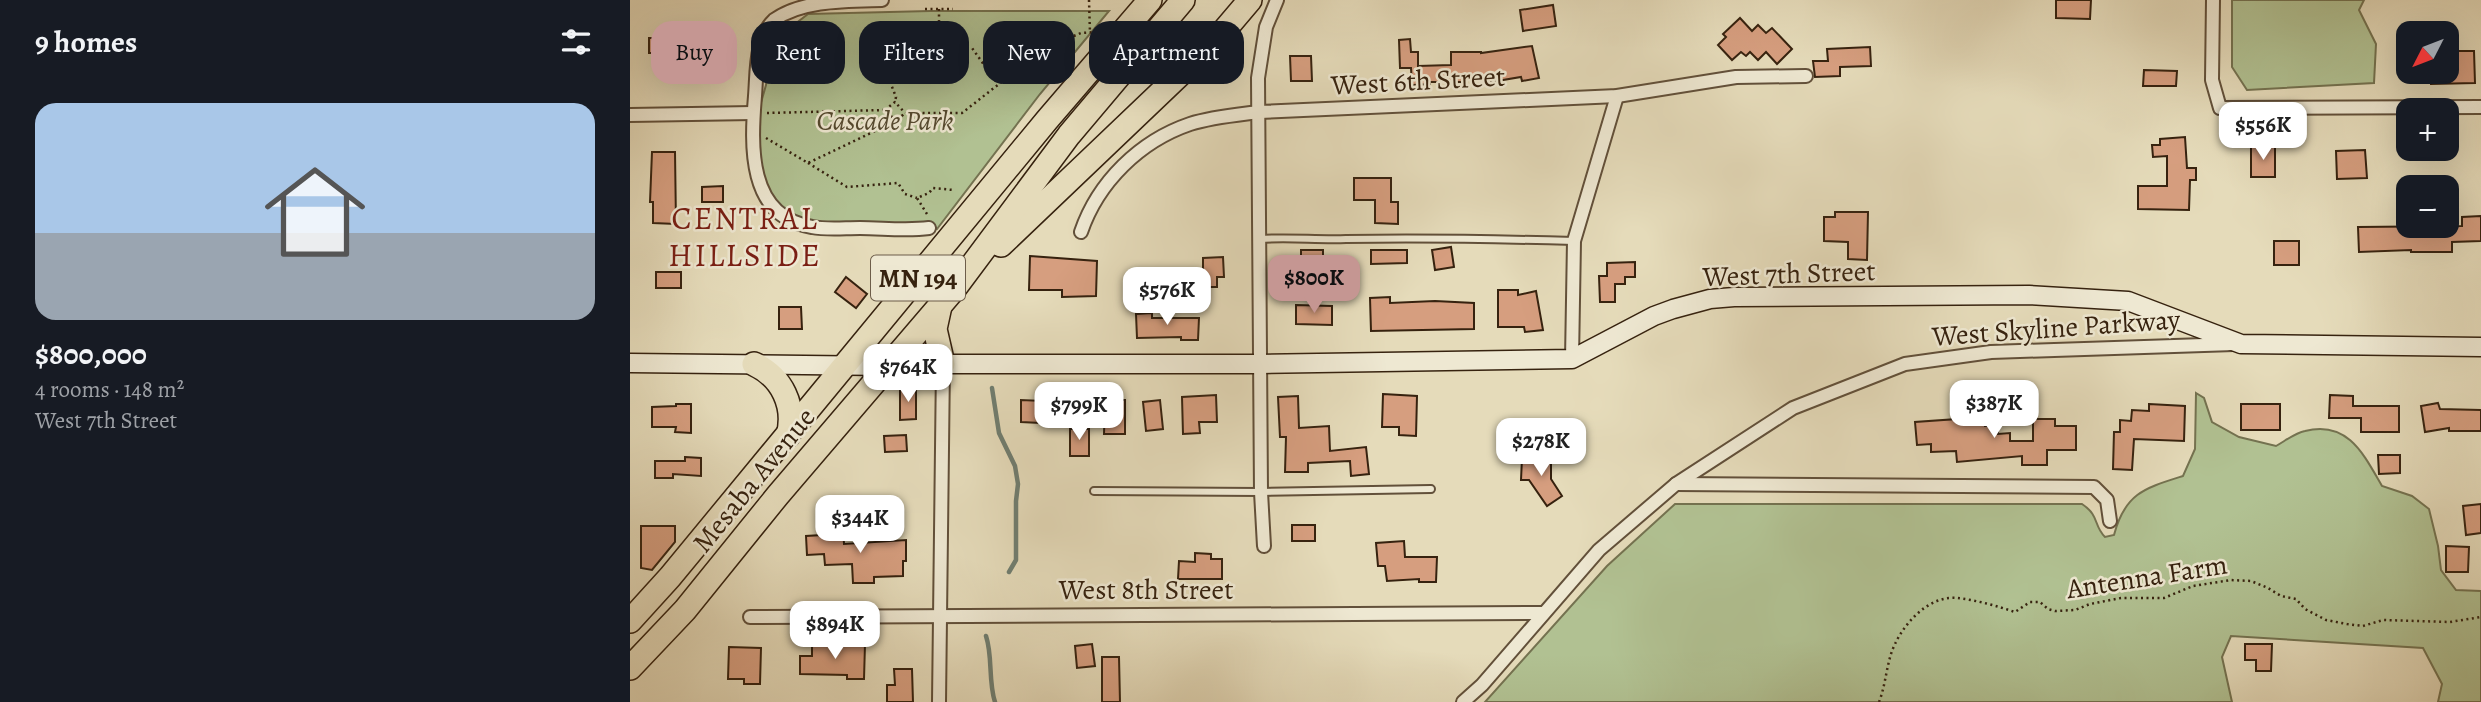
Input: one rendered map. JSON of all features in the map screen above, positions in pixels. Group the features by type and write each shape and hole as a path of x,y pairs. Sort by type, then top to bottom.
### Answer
{"highway":[{"name":"Mesaba Avenue","path":"630,621 788,436 1047,120 1150,0"},
{"name":"Mesaba Avenue","path":"633,668 685,610 786,485 955,288 1069,135 1183,0"},
{"path":"955,288 1217,38 1250,0"},
{"path":"940,306 935,327 943,364"},
{"path":"754,364 772,376 785,394 792,415 788,436"}],"street":[{"path":"881,0 803,3 773,21 759,47 753,113 756,178 769,201 779,211 790,219 811,227 929,228"},
{"path":"1264,546 1261,492 1258,78 1266,27 1277,0"},
{"path":"2213,0 2212,80 2220,108 2481,107"},
{"name":"West 6th Street","path":"1081,232 1086,218 1112,176 1160,137 1190,124 1259,112 1617,96 1735,77 1806,76"},
{"path":"1572,359 1574,242 1617,96"},
{"path":"630,115 753,113"},
{"name":"West 7th Street","path":"630,363 889,366 1572,359 1664,313 1702,301 1734,297 2029,295 2128,301 2241,344"},
{"name":"West Skyline Parkway","path":"1463,702 1482,685 1599,550 1676,484 1793,408 1905,364 1992,352 2241,344 2481,347"},
{"path":"939,702 943,364"},
{"path":"1676,484 2094,487 2101,491 2107,500 2110,521"},
{"name":"West 8th Street","path":"750,617 1543,613"}],"lane":[{"path":"1260,239 1447,237 1574,242"},
{"path":"1094,491 1431,489"}],"path":[{"path":"1089,0 1090,21"},
{"path":"925,9 953,9"},
{"path":"939,9 939,47 972,48 983,63"},
{"path":"753,113 885,110 895,103 896,97 891,84"},
{"path":"808,163 896,121 905,113 962,113 997,84"},
{"path":"895,103 905,113"},
{"path":"885,110 896,121"},
{"path":"754,131 847,187 898,183 905,194 917,198 928,215 929,228"},
{"path":"917,198 933,188 953,190"},
{"name":"Antenna Farm","path":"1879,702 1897,637 1917,614 1936,602 1955,598 2015,612 2029,601 2040,602 2055,611 2075,610 2121,598 2164,598 2193,586 2231,580 2251,582 2268,588 2281,596 2296,600 2305,609 2326,620 2347,624 2364,626 2384,620 2451,622 2481,617"}],"green space":[{"path":"2232,0 2364,0 2359,10 2376,44 2374,83 2247,90 2232,67"},
{"name":"Cascade Park","path":"1109,11 1101,21 1089,21 1089,35 1075,52 1075,21 983,21 983,84 1048,84 937,229 815,225 781,209 759,176 758,113 766,84 845,84 845,21 799,21 808,14"},
{"path":"2196,393 2204,398 2212,422 2239,437 2276,446 2305,431 2320,429 2344,435 2361,452 2382,486 2412,496 2429,509 2441,570 2456,590 2481,591 2481,702 2438,702 2442,684 2423,648 2231,636 2222,657 2232,702 1485,702 1607,566 1675,504 2082,504 2092,513 2105,537 2114,535 2124,510 2138,494 2183,476 2195,449"}],"building":[{"path":"2056,0 2091,0 2090,19 2056,18"},
{"path":"1553,5 1556,26 1523,31 1520,10"},
{"path":"1740,18 1752,31 1758,25 1766,33 1772,28 1792,49 1777,64 1766,52 1758,60 1750,52 1746,56 1741,52 1732,60 1718,45 1726,37 1723,34"},
{"path":"1410,39 1411,52 1418,52 1418,66 1451,65 1451,52 1481,53 1532,46 1539,78 1412,85 1411,68 1400,68 1399,40"},
{"path":"1870,47 1871,66 1840,67 1840,76 1815,77 1813,61 1828,61 1827,49"},
{"path":"2459,51 2474,51 2475,83 2459,83"},
{"path":"1290,56 1311,56 1312,81 1291,81"},
{"path":"2144,70 2177,71 2176,86 2143,86"},
{"path":"2185,137 2187,168 2196,168 2196,180 2190,180 2189,210 2138,209 2138,186 2167,186 2167,156 2153,157 2152,145 2160,145 2160,139"},
{"path":"2251,146 2275,146 2275,177 2251,177"},
{"path":"2365,150 2367,178 2337,179 2336,151"},
{"path":"652,152 675,152 676,224 653,223 653,202 650,202"},
{"path":"1354,178 1391,178 1391,202 1398,202 1398,224 1375,223 1375,200 1354,200"},
{"path":"723,186 723,202 702,202 702,187"},
{"path":"1835,212 1868,212 1867,260 1848,259 1848,242 1824,241 1824,217 1835,217"},
{"path":"2481,216 2481,241 2452,242 2452,252 2359,252 2358,227 2396,227 2396,238 2459,238 2462,217"},
{"path":"2274,241 2299,241 2299,265 2274,265"},
{"path":"1451,247 1454,267 1435,270 1432,250"},
{"path":"1301,250 1323,250 1323,269 1301,269"},
{"path":"1371,250 1407,250 1407,263 1371,264"},
{"path":"1030,256 1097,261 1096,296 1062,297 1062,290 1029,290"},
{"path":"1223,257 1224,277 1217,277 1217,287 1203,287 1203,258"},
{"path":"1635,262 1635,277 1625,277 1625,284 1615,284 1615,302 1600,302 1599,276 1607,276 1607,263"},
{"path":"656,272 681,272 681,288 656,288"},
{"path":"846,277 867,294 856,308 835,292"},
{"path":"1498,290 1518,290 1518,295 1536,291 1543,330 1525,332 1524,327 1498,327"},
{"path":"1390,297 1390,303 1474,303 1474,329 1371,331 1370,298"},
{"path":"1296,305 1332,306 1332,325 1296,324"},
{"path":"779,307 801,307 802,329 779,329"},
{"path":"1152,313 1152,318 1199,318 1198,340 1181,340 1181,337 1137,338 1136,314"},
{"path":"900,388 916,388 916,419 900,420"},
{"path":"1383,394 1417,396 1416,436 1399,435 1399,427 1382,427"},
{"path":"1216,395 1217,422 1199,422 1200,433 1183,434 1182,397"},
{"path":"2330,395 2353,396 2353,406 2399,406 2399,432 2361,432 2361,418 2329,418"},
{"path":"1298,396 1299,428 1329,426 1330,451 1366,447 1369,474 1351,476 1350,461 1308,463 1308,472 1285,472 1286,437 1280,437 1278,397"},
{"path":"1043,398 1063,400 1061,424 1021,422 1021,400 1043,401"},
{"path":"1105,400 1125,400 1125,434 1104,434"},
{"path":"1160,400 1163,429 1146,431 1143,402"},
{"path":"2438,403 2440,409 2481,410 2481,431 2449,431 2449,428 2425,432 2421,406"},
{"path":"691,404 691,433 675,432 676,427 652,427 652,407"},
{"path":"2149,404 2185,406 2184,441 2134,439 2132,470 2113,469 2114,432 2120,432 2120,420 2131,421 2132,410 2149,411"},
{"path":"2241,404 2280,404 2280,430 2241,430"},
{"path":"1956,413 1970,413 1970,420 1984,419 1985,426 1997,425 1998,434 2010,433 2010,441 2033,441 2033,419 2055,419 2055,426 2076,426 2076,450 2047,450 2047,465 2022,465 2022,456 1957,462 1956,451 1931,452 1931,444 1917,445 1915,422 1957,419"},
{"path":"1070,429 1089,429 1089,456 1070,456"},
{"path":"906,435 907,451 885,452 884,436"},
{"path":"2378,455 2400,455 2400,473 2379,474"},
{"path":"685,457 701,458 701,476 673,474 673,478 655,478 655,461 685,461"},
{"path":"1522,458 1551,459 1551,479 1562,496 1547,506 1529,480 1521,480"},
{"path":"2481,504 2481,533 2466,535 2463,506"},
{"path":"1292,525 1315,525 1315,541 1292,541"},
{"path":"641,526 675,526 675,542 652,570 641,568"},
{"path":"843,528 844,544 906,540 903,576 874,577 874,583 853,583 852,564 825,565 824,554 807,555 806,536 822,535 822,529"},
{"path":"1404,541 1405,557 1437,557 1436,582 1419,582 1419,579 1387,581 1385,566 1378,566 1376,543"},
{"path":"2446,546 2469,547 2468,572 2446,572"},
{"path":"1195,553 1211,554 1211,559 1222,559 1222,579 1178,579 1179,561 1195,562"},
{"path":"812,644 865,644 864,679 847,679 847,675 800,674 800,656 812,656"},
{"path":"1092,644 1095,666 1077,668 1075,646"},
{"path":"2245,644 2272,644 2271,671 2256,671 2256,660 2245,660"},
{"path":"729,647 761,648 760,684 744,684 744,679 728,679"},
{"path":"1102,657 1119,657 1120,702 1102,702"},
{"path":"894,669 912,669 913,702 887,702 887,685 895,685"}],"waterway":[{"path":"992,388 999,433 1015,466 1018,484 1016,560 1009,572"},
{"path":"986,636 995,702"}],"district":[{"name":"CENTRAL HILLSIDE","path":"745,236"}]}
